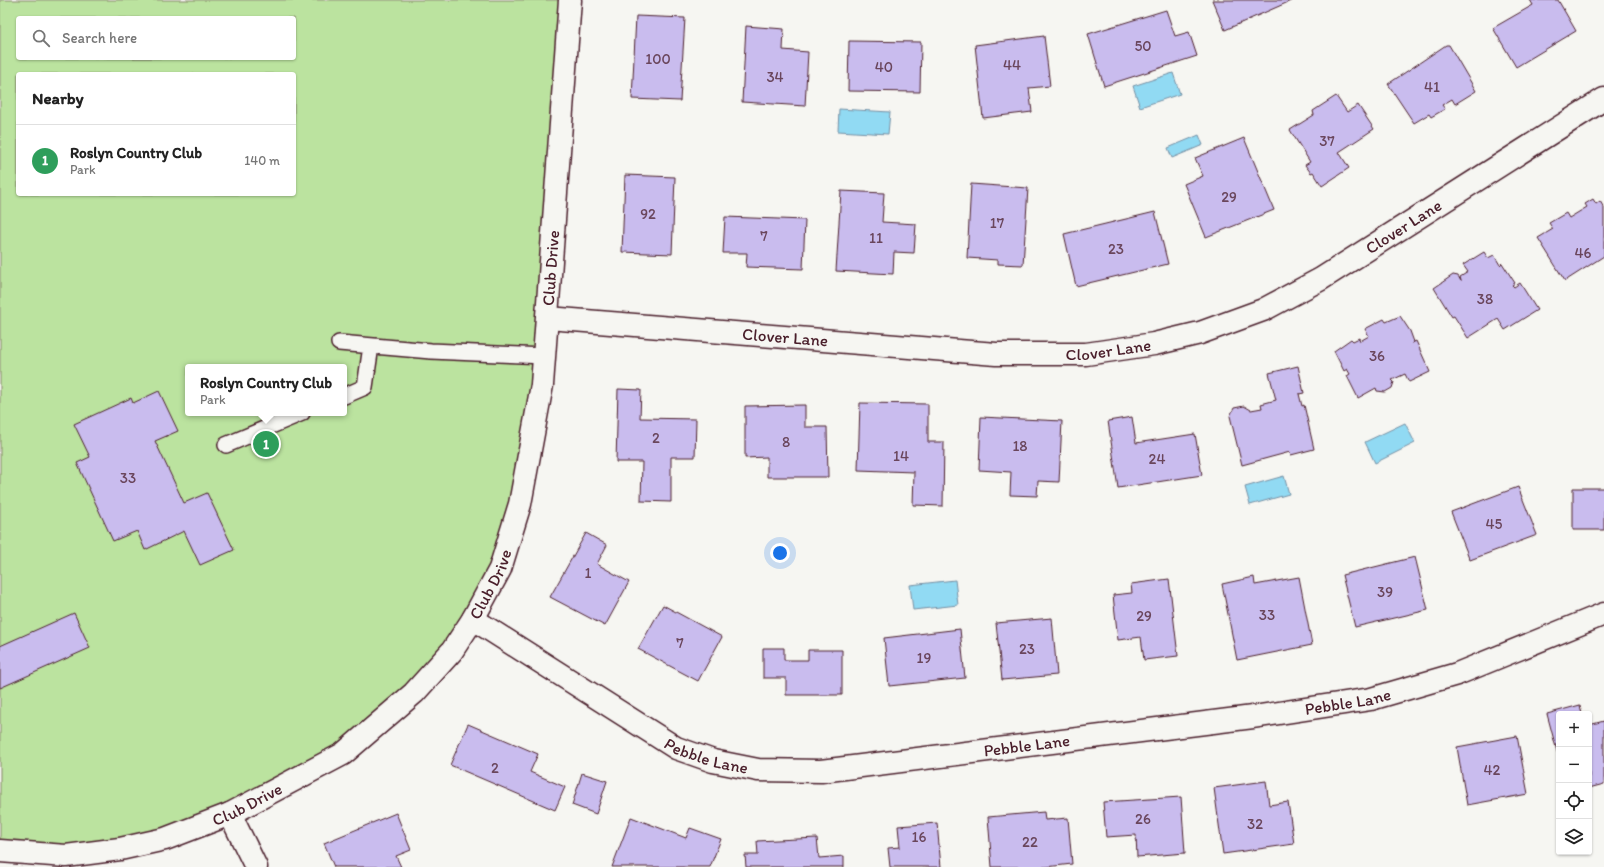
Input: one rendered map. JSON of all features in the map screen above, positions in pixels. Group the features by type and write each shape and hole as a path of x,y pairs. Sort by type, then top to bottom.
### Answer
{"street":[{"name":"Club Drive","path":"0,851 66,856 120,849 165,839 230,814 343,754 414,693 452,651 473,619 500,569 520,504 542,385 570,0"},
{"name":"Clover Lane","path":"548,318 996,354 1086,354 1154,344 1200,333 1263,310 1321,279 1604,99"},
{"name":"Pebble Lane","path":"473,619 676,748 713,761 758,770 821,771 1253,717 1371,699 1457,674 1604,614"},
{"path":"230,814 256,867"}],"lane":[{"path":"340,343 431,351 545,356"},
{"path":"347,395 365,387 371,346"},
{"path":"226,445 295,416"}],"green space":[{"path":"0,0 573,0 520,504 467,630 343,754 165,839 0,851"}],"water":[{"path":"1173,73 1180,94 1140,107 1133,86"},
{"path":"839,109 890,112 888,134 838,131"},
{"path":"1199,135 1203,145 1172,158 1168,148"},
{"path":"1405,423 1415,443 1375,463 1365,442"},
{"path":"1284,476 1289,494 1250,505 1245,487"},
{"path":"955,580 958,605 913,610 910,585"}],"building":[{"path":"1212,0 1293,0 1225,30"},
{"path":"1530,0 1558,0 1576,31 1516,67 1493,28 1533,5"},
{"path":"1166,10 1175,36 1189,32 1197,56 1104,86 1088,34"},
{"path":"636,16 685,18 680,101 632,99"},
{"path":"746,26 784,29 783,50 808,52 805,106 742,102"},
{"path":"1044,36 1050,86 1029,88 1032,112 983,118 975,45"},
{"path":"849,41 921,42 920,92 848,91"},
{"path":"1446,45 1449,45 1476,91 1455,104 1452,99 1442,105 1445,109 1431,117 1429,114 1414,123 1388,84"},
{"path":"1336,96 1347,112 1358,105 1374,129 1339,152 1349,168 1322,186 1313,172 1311,173 1305,165 1310,162 1290,130 1314,115 1313,111"},
{"path":"1244,138 1274,210 1206,237 1184,184 1203,176 1195,158"},
{"path":"625,175 675,177 672,254 622,252"},
{"path":"971,184 1028,188 1023,265 998,264 998,260 967,258"},
{"path":"841,191 884,193 882,222 916,224 914,253 894,252 893,274 836,271"},
{"path":"1593,199 1596,204 1600,201 1604,208 1604,256 1565,281 1538,238 1553,229 1549,223 1566,213 1569,218 1587,207 1585,204"},
{"path":"1155,212 1168,264 1076,286 1064,234"},
{"path":"725,217 805,220 803,269 746,267 747,253 723,253"},
{"path":"1484,252 1488,258 1494,255 1500,265 1502,263 1515,283 1512,285 1514,287 1520,283 1537,310 1505,330 1498,319 1468,338 1454,316 1452,317 1434,288 1453,275 1458,276 1461,281 1460,277 1468,272 1463,265"},
{"path":"1400,316 1410,331 1414,342 1416,341 1430,372 1409,382 1405,374 1392,380 1394,382 1392,388 1385,392 1377,391 1376,388 1358,398 1347,376 1350,374 1347,369 1344,371 1334,351 1351,339 1353,341 1359,338 1360,341 1369,336 1365,329 1384,319 1386,322"},
{"path":"1298,366 1304,393 1299,394 1302,406 1304,405 1314,449 1291,455 1290,452 1242,465 1230,416 1234,408 1244,406 1251,410 1262,408 1261,404 1276,400 1269,373"},
{"path":"618,389 641,390 640,418 696,419 695,457 671,457 671,502 641,501 642,462 616,462"},
{"path":"159,391 178,431 155,441 184,503 207,493 234,550 200,565 184,531 145,550 137,531 113,541 77,463 90,457 74,424 131,398 133,403"},
{"path":"860,403 928,404 928,442 944,442 943,506 913,505 914,472 858,470"},
{"path":"805,405 805,427 827,427 828,477 767,477 767,457 745,458 745,406"},
{"path":"981,417 1062,421 1059,482 1038,481 1037,496 1010,495 1011,472 979,470"},
{"path":"1132,417 1136,443 1195,434 1202,475 1118,488 1108,421"},
{"path":"1518,487 1537,535 1470,560 1451,512"},
{"path":"1573,488 1604,488 1604,530 1573,530"},
{"path":"586,533 607,545 597,564 629,582 605,626 550,597"},
{"path":"1415,557 1428,610 1355,627 1342,575"},
{"path":"1254,577 1255,585 1299,577 1312,645 1237,660 1222,584"},
{"path":"1169,579 1178,656 1144,660 1141,637 1118,640 1113,595 1132,593 1131,584"},
{"path":"663,605 722,637 698,681 638,649"},
{"path":"74,613 90,648 0,688 0,646"},
{"path":"1052,618 1057,675 1002,680 996,623"},
{"path":"960,629 965,678 889,686 884,638"},
{"path":"763,648 784,648 784,660 808,660 808,650 842,650 842,695 786,695 786,678 763,678"},
{"path":"1580,705 1581,711 1558,711"},
{"path":"1556,712 1556,748 1547,714"},
{"path":"1604,721 1604,784 1592,787 1592,747 1592,724"},
{"path":"468,724 538,754 530,772 565,787 555,810 450,765"},
{"path":"1517,736 1528,794 1467,805 1457,747"},
{"path":"582,773 607,781 596,814 572,805"},
{"path":"1266,781 1269,805 1288,802 1294,844 1223,854 1214,788"},
{"path":"1181,797 1185,853 1137,857 1136,835 1106,837 1103,802"},
{"path":"1044,812 1045,820 1068,818 1072,864 1046,867 992,867 988,817"},
{"path":"396,813 411,850 396,856 401,867 334,867 324,843"},
{"path":"631,817 686,838 690,828 721,839 710,867 612,867"},
{"path":"937,823 941,867 890,867 888,848 900,847 898,826"},
{"path":"817,838 819,858 844,856 844,867 746,867 745,855 758,855 757,841"}],"place":[{"name":"Roslyn Country Club","path":"266,444"}]}
